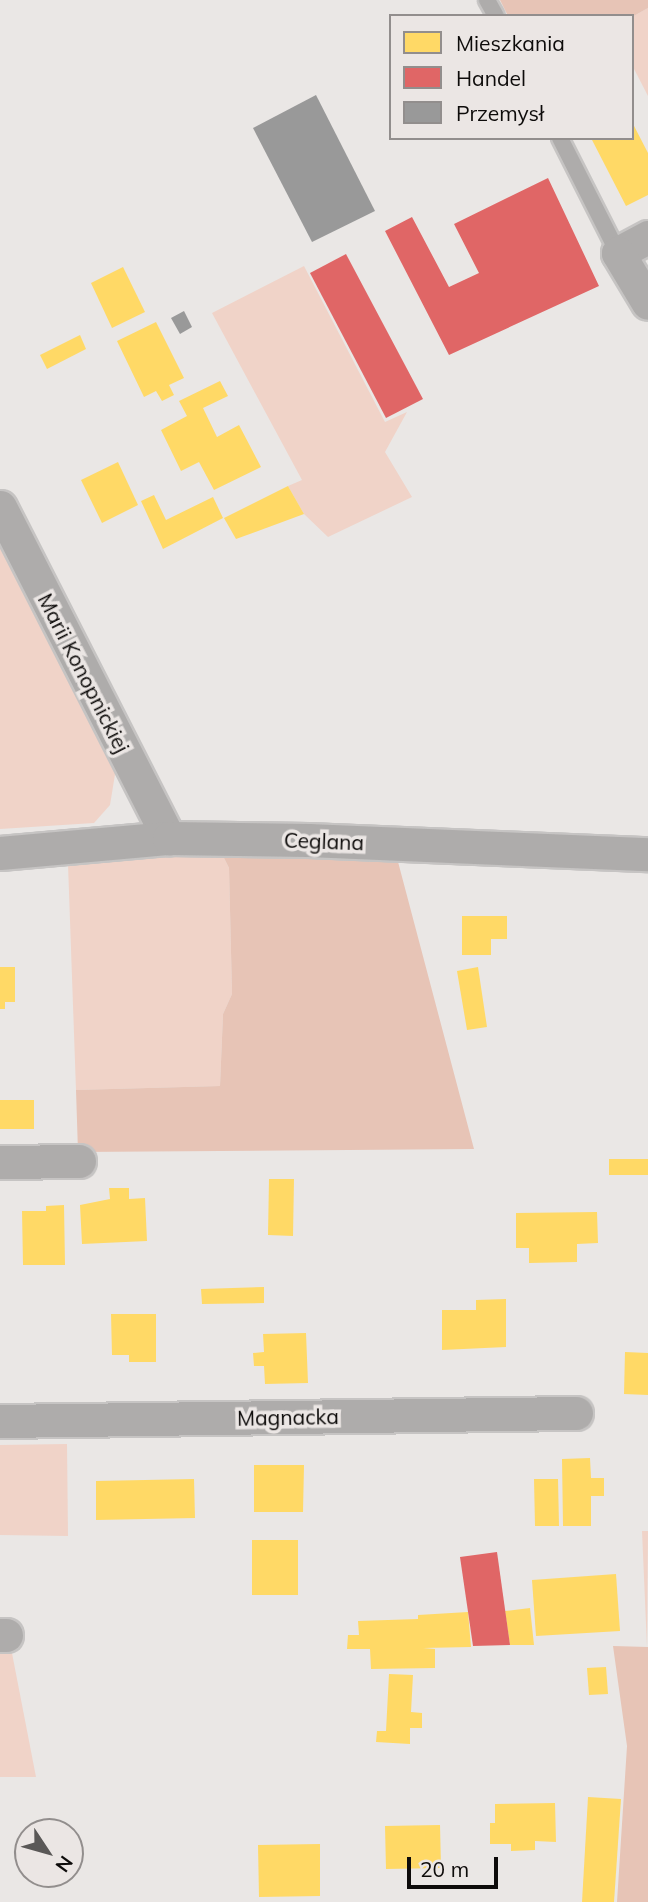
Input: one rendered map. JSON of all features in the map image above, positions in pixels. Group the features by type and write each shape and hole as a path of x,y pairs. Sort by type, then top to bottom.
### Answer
{"street":[{"path":"648,237 618,253 648,303"},
{"name":"Marii Konopnickiej","path":"0,507 169,838"},
{"name":"Ceglana","path":"0,853 169,838 308,840 648,854"},
{"path":"0,1162 79,1161"},
{"name":"Magnacka","path":"0,1421 576,1413"}],"lane":[{"path":"561,140 618,253"}],"shaded area":[{"path":"500,0 648,0 648,8 634,16 507,14"},
{"path":"648,8 648,96 634,69 634,16"},
{"path":"304,266 385,422 407,412 385,452 412,497 328,537 304,514 288,486 302,480 212,313"},
{"path":"0,526 119,750 110,805 94,823 0,829"},
{"path":"220,850 229,868 232,994 223,1014 220,1086 76,1090 68,864"},
{"path":"220,850 397,858 474,1149 78,1152 76,1090 220,1086 223,1014 232,994 229,868"},
{"path":"67,1444 68,1536 0,1535 0,1445"},
{"path":"642,1531 648,1531 647,1647"},
{"path":"613,1646 648,1647 648,1902 617,1902 627,1746"},
{"path":"0,1648 11,1648 36,1777 0,1777"}],"building: Mieszkania":[{"path":"634,126 648,153 648,195 626,206 592,140 634,140"},
{"path":"123,267 145,312 112,328 91,283"},
{"path":"156,322 184,378 169,385 174,395 162,401 156,391 144,397 117,341"},
{"path":"80,335 86,349 47,369 40,355"},
{"path":"220,381 228,396 203,408 217,437 239,425 261,467 214,490 199,462 181,471 161,430 187,416 179,401"},
{"path":"118,462 138,505 102,523 81,480"},
{"path":"288,486 304,514 236,539 224,518"},
{"path":"154,495 166,520 213,497 223,518 163,549 141,501"},
{"path":"462,916 507,916 507,939 491,939 491,955 462,955"},
{"path":"0,967 15,967 15,1002 5,1002 5,1009 0,1009"},
{"path":"478,967 487,1027 467,1030 457,971"},
{"path":"0,1100 34,1100 34,1129 0,1129"},
{"path":"609,1159 648,1159 648,1175 609,1175"},
{"path":"269,1179 294,1179 293,1236 268,1235"},
{"path":"109,1188 129,1188 129,1199 145,1198 147,1241 82,1244 80,1205 110,1199"},
{"path":"64,1205 65,1265 23,1265 22,1211 46,1211 46,1206"},
{"path":"597,1212 598,1243 577,1244 577,1262 529,1263 529,1248 516,1248 516,1213"},
{"path":"264,1287 264,1303 202,1304 201,1289"},
{"path":"506,1299 506,1347 442,1350 442,1310 476,1310 476,1300"},
{"path":"111,1314 156,1314 156,1362 129,1362 129,1355 112,1355"},
{"path":"306,1333 308,1383 265,1384 264,1366 254,1366 253,1353 264,1352 263,1334"},
{"path":"625,1352 648,1353 648,1395 624,1394"},
{"path":"590,1458 591,1478 604,1478 604,1496 591,1496 591,1526 563,1526 562,1459"},
{"path":"254,1465 304,1465 303,1512 254,1512"},
{"path":"194,1479 195,1518 96,1520 96,1481"},
{"path":"534,1479 558,1479 559,1526 535,1526"},
{"path":"252,1540 298,1540 298,1595 252,1595"},
{"path":"616,1574 620,1631 536,1636 532,1580"},
{"path":"530,1608 534,1645 510,1645 505,1611"},
{"path":"468,1612 471,1647 423,1648 435,1649 435,1668 371,1669 370,1649 347,1649 348,1635 359,1635 358,1621 418,1619 418,1615"},
{"path":"606,1667 608,1694 589,1695 587,1668"},
{"path":"389,1674 413,1675 411,1712 422,1713 422,1728 410,1728 410,1744 376,1742 377,1731 386,1731"},
{"path":"588,1797 621,1799 614,1902 582,1902"},
{"path":"555,1803 556,1842 535,1841 535,1850 511,1851 511,1844 490,1844 490,1823 495,1823 495,1804"},
{"path":"440,1825 441,1868 386,1869 385,1826"},
{"path":"320,1844 320,1896 259,1897 258,1845"}],"building: Handel":[{"path":"548,178 599,286 449,355 385,231 412,217 449,287 479,273 454,224"},
{"path":"346,254 423,399 386,418 310,273"},
{"path":"497,1552 510,1645 473,1646 460,1557"}],"building: Przemysł":[{"path":"316,95 375,211 312,242 253,128"},
{"path":"184,311 192,327 180,334 171,318"}]}
